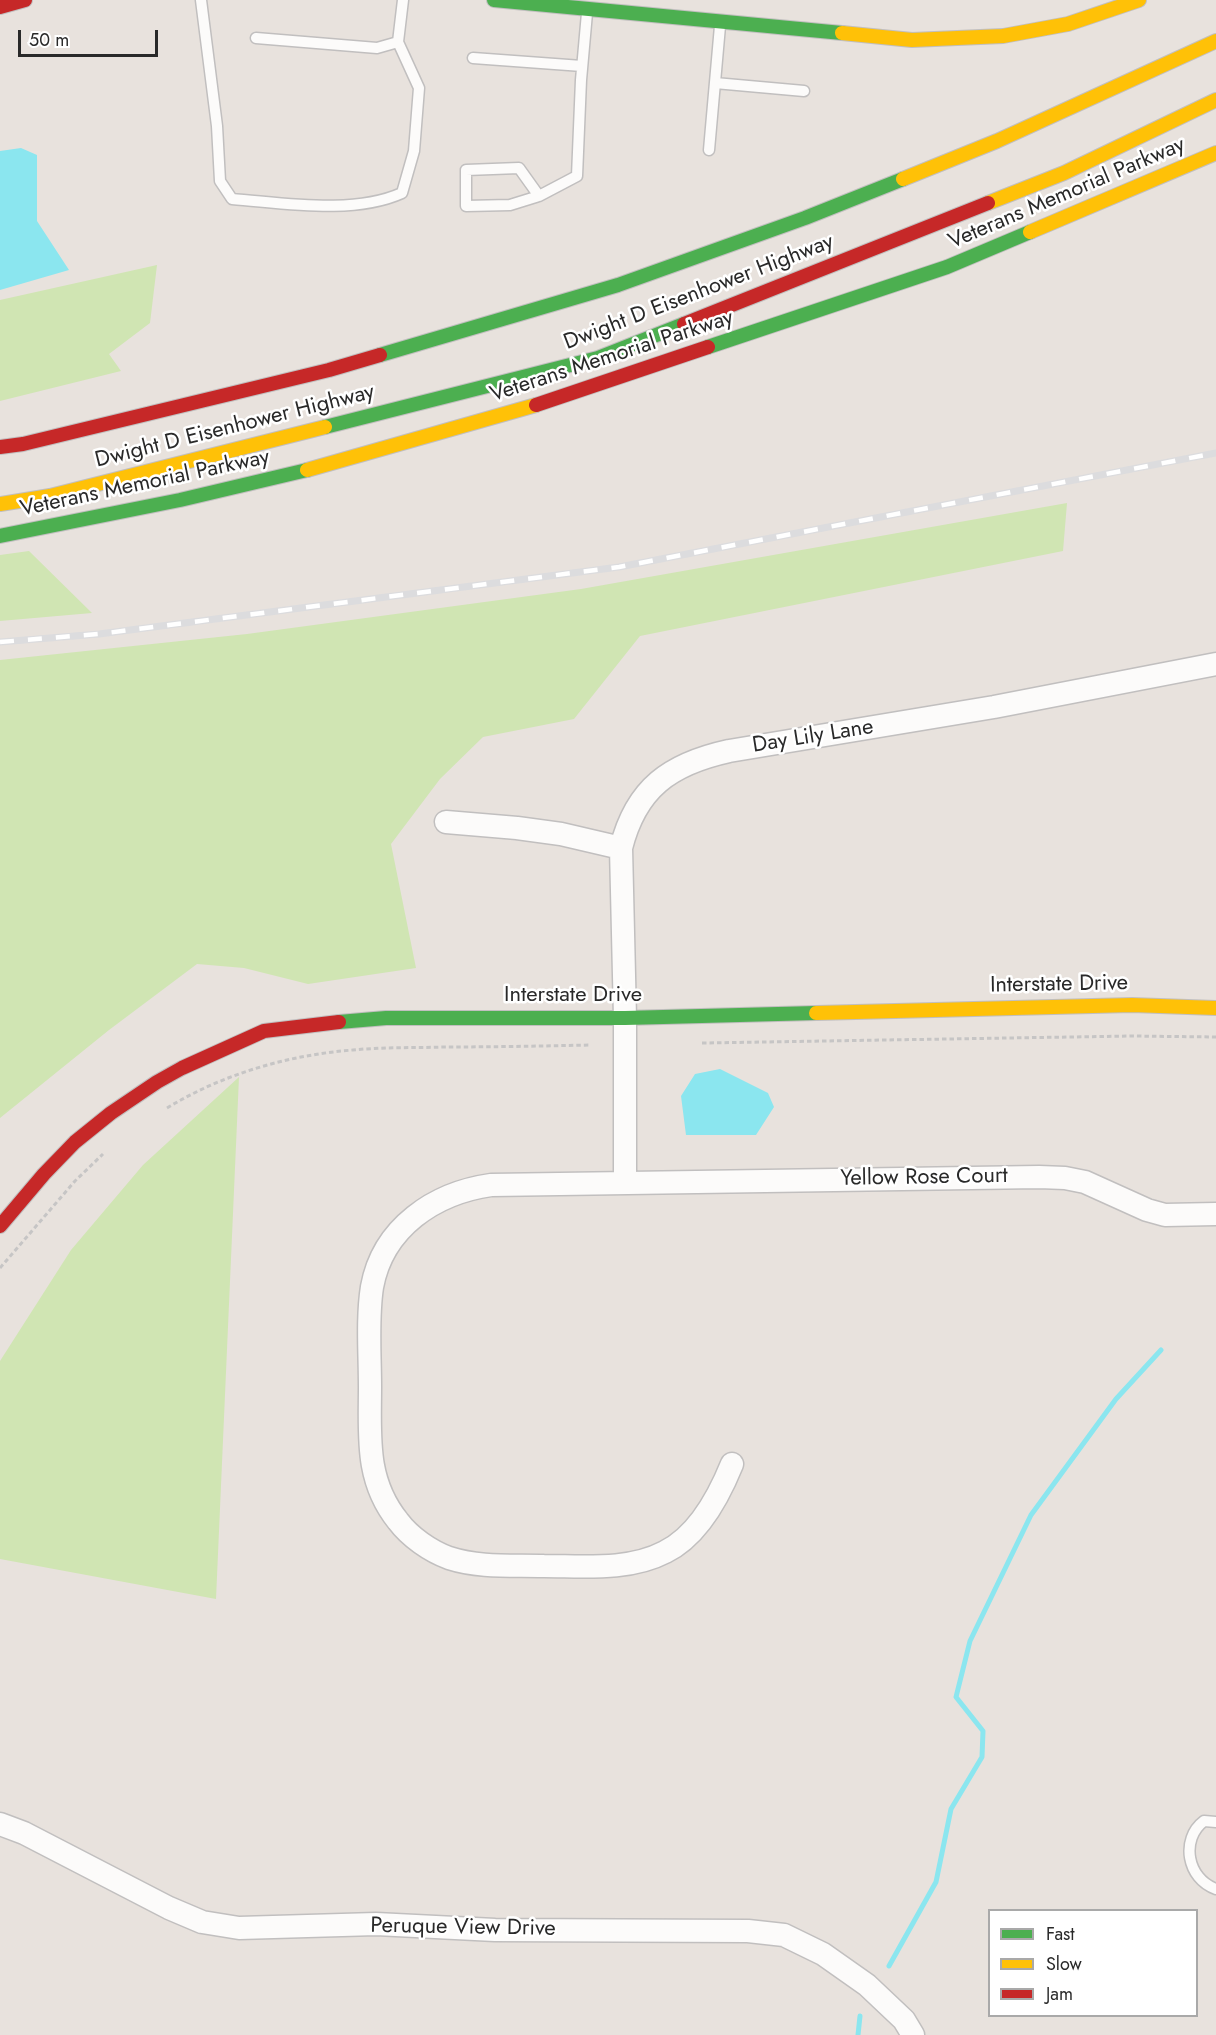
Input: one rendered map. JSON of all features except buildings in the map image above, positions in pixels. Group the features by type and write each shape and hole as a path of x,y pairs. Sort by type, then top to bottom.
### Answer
{"main road":[{"path":"0,7 25,0"},
{"path":"494,0 587,10 613,6 721,22 912,40 1003,36 1068,24 1139,0"},
{"name":"Dwight D Eisenhower Highway","path":"0,447 23,444 329,370 618,285 805,218 997,141 1216,41"},
{"name":"Dwight D Eisenhower Highway","path":"0,504 50,496 598,358 1064,173 1216,100"},
{"name":"Veterans Memorial Parkway","path":"0,536 180,500 333,464 506,415 946,267 1216,153"},
{"name":"Interstate Drive","path":"0,1226 44,1174 75,1143 111,1113 149,1087 183,1068 264,1031 322,1023 386,1018 625,1018 1040,1006 1132,1005 1216,1008"}],"street":[{"name":"Day Lily Lane","path":"625,1182 625,1018 621,848 626,827 637,807 653,786 675,769 701,758 994,707 1216,664"},
{"path":"446,822 561,834 621,848"},
{"name":"Yellow Rose Court","path":"732,1464 726,1480 705,1515 681,1542 666,1552 646,1560 611,1565 487,1565 467,1563 448,1557 415,1538 399,1523 385,1503 376,1484 372,1464 370,1438 371,1298 377,1268 386,1248 412,1218 428,1206 467,1188 491,1185 1065,1178 1085,1182 1147,1210 1165,1215 1216,1214"},
{"name":"Peruque View Drive","path":"0,1824 24,1833 169,1908 202,1922 240,1928 376,1924 495,1930 748,1931 784,1935 823,1954 867,1985 904,2020 913,2035"}],"lane":[{"path":"201,0 217,126 220,181 232,199 322,206 384,202 402,193 414,152 419,88 398,42 403,0"},
{"path":"539,196 519,168 466,170 466,206 510,205 539,196 577,176 587,10"},
{"path":"709,150 721,22"},
{"path":"256,38 377,48 398,42"},
{"path":"474,58 582,66"},
{"path":"715,83 804,91"},
{"path":"1216,1822 1204,1821 1195,1828 1189,1843 1190,1860 1197,1875 1208,1887 1216,1889"}],"path":[{"path":"695,1043 1131,1036 1216,1037"},
{"path":"165,1108 223,1080 266,1065 305,1056 353,1050 625,1044"},
{"path":"0,1268 75,1181 109,1149"}],"green space":[{"path":"157,265 150,323 109,354 121,371 0,401 0,300"},
{"path":"1067,503 1063,551 640,636 574,719 483,737 440,779 391,844 416,968 308,984 244,968 197,964 109,1030 0,1118 0,660 247,634 581,589"},
{"path":"29,551 92,613 0,621 0,555"},
{"path":"239,1077 216,1599 0,1559 0,1361 71,1250 143,1165"}],"water":[{"path":"21,148 37,155 37,221 69,270 0,290 0,151"},
{"path":"720,1069 768,1093 774,1107 756,1135 686,1135 681,1096 695,1074"}],"waterway":[{"path":"889,1966 936,1882 951,1809 982,1757 983,1731 956,1697 970,1641 1031,1515 1116,1399 1161,1350"},
{"path":"858,2035 860,2016"}],"railway":[{"path":"0,642 99,634 619,567 1216,453"}],"traffic: fast":[{"path":"494,0 842,33"},
{"path":"380,355 618,285 805,218 903,179"},
{"path":"708,347 947,267 1030,232"},
{"path":"325,427 598,358 684,324"},
{"path":"0,536 180,500 307,470"},
{"path":"339,1022 386,1018 625,1018 816,1013"}],"traffic: slow":[{"path":"842,33 912,40 1003,36 1068,24 1139,0"},
{"path":"903,179 997,141 1216,41"},
{"path":"988,203 1064,173 1216,100"},
{"path":"1030,232 1216,153"},
{"path":"307,470 536,405"},
{"path":"0,504 50,496 325,427"},
{"path":"816,1013 1132,1005 1216,1008"}],"traffic: jam":[{"path":"0,7 25,0"},
{"path":"684,324 988,203"},
{"path":"536,405 708,347"},
{"path":"0,447 23,444 329,370 380,355"},
{"path":"0,1226 44,1174 75,1142 111,1113 157,1082 182,1068 264,1031 339,1022"}]}
